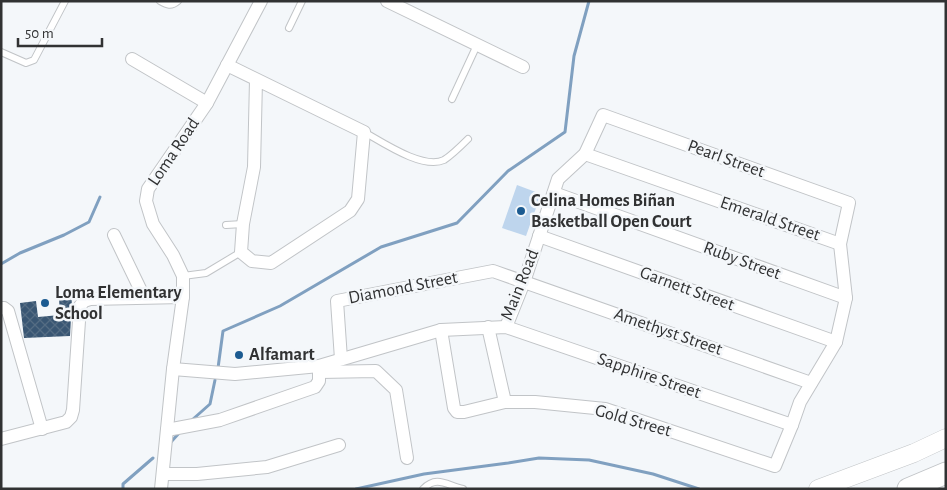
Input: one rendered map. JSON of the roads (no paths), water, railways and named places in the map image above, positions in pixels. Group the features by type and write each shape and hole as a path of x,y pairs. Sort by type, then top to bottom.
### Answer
{"highway":[{"path":"908,489 946,473"}],"main road":[{"path":"818,489 946,438"}],"street":[{"name":"Loma Road","path":"161,489 172,369 183,297 183,276 173,254 153,224 146,201 148,189 207,103 261,1"},
{"path":"386,1 523,67"},
{"path":"132,59 207,103"},
{"path":"227,65 364,132 358,199 350,211 271,263 252,261 241,252 243,224 254,167 256,80"},
{"name":"Main Road","path":"328,365 441,330 506,327 524,282 558,179 585,154 603,115"},
{"name":"Pearl Street","path":"603,115 848,203 840,244"},
{"name":"Emerald Street","path":"585,154 840,244"},
{"name":"Ruby Street","path":"554,193 846,298"},
{"path":"114,235 144,297"},
{"name":"Garnett Street","path":"539,236 836,342"},
{"path":"792,425 800,402 836,342 846,298 840,244"},
{"name":"Diamond Street","path":"328,365 337,301 493,271 524,282"},
{"name":"Amethyst Street","path":"524,282 811,383"},
{"path":"1,439 66,422 71,417 80,306 84,301 90,299 183,297"},
{"path":"1,308 8,312 42,429"},
{"path":"488,327 505,402"},
{"name":"Sapphire Street","path":"506,327 792,425"},
{"name":"Gold Street","path":"441,330 454,408 457,412 505,402 535,402 605,409 775,466 792,425"},
{"path":"167,430 220,420 315,387 328,365"},
{"path":"172,369 236,374 328,365 376,371 396,390 407,458"},
{"path":"163,474 197,474 266,467 339,445"}],"lane":[{"path":"1,52 26,63 34,60 65,1"},
{"path":"160,1 169,6 178,1"},
{"path":"289,28 302,1"},
{"path":"452,99 478,45"},
{"path":"364,132 415,159 430,162 443,160 468,139"},
{"path":"226,225 243,224"},
{"path":"183,276 206,273 241,252"},
{"path":"423,489 430,482 441,481 453,488 463,489"}],"waterway":[{"path":"218,368 223,331 280,306 381,247 457,223 508,171 565,132 574,56 589,1"},
{"path":"1,264 20,253 64,235 89,222 100,197"},
{"path":"192,420 210,404 215,380"},
{"path":"171,442 180,432"},
{"path":"123,489 123,484 153,458"},
{"path":"356,489 424,474 539,458 589,460 653,474 699,489"}],"place":[{"name":"Celina Homes Biñan Basketball Open Court","path":"521,211"},
{"name":"Loma Elementary School","path":"45,303"},
{"name":"Alfamart","path":"239,355"}]}
